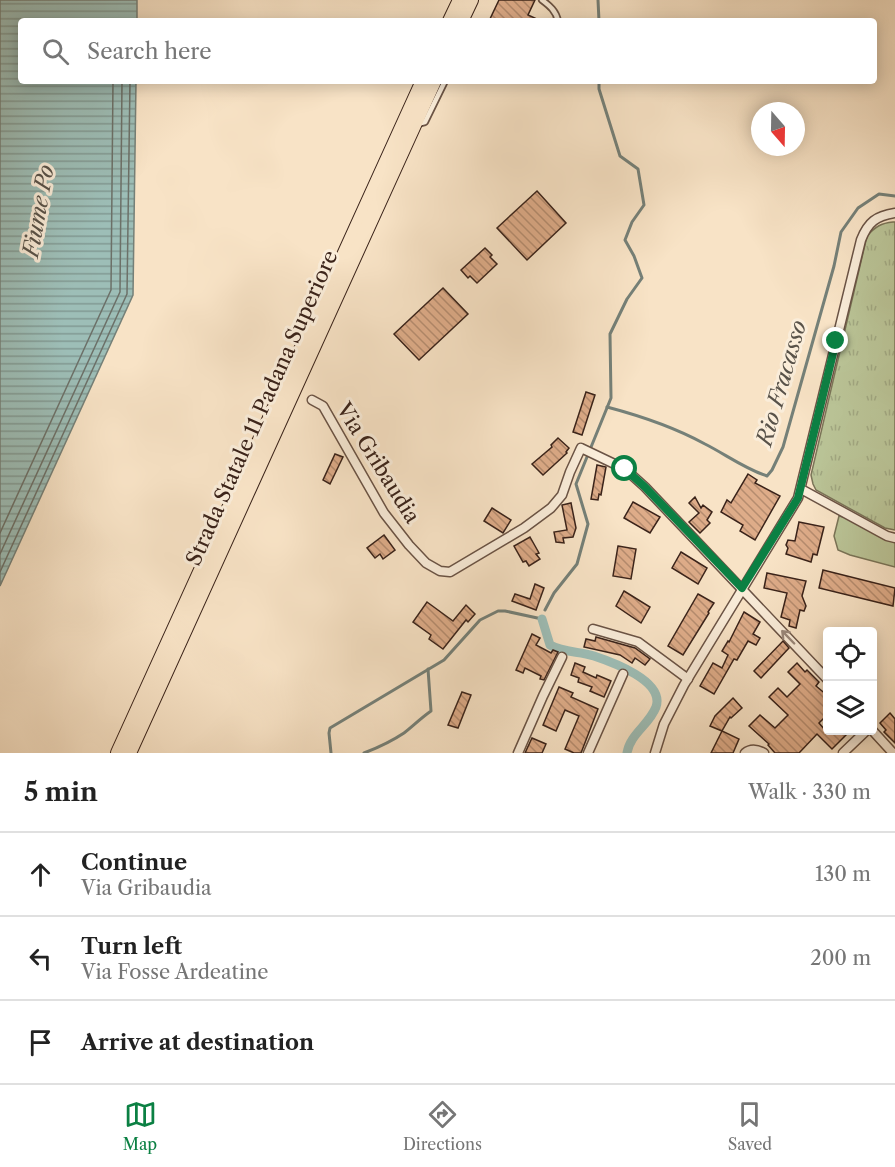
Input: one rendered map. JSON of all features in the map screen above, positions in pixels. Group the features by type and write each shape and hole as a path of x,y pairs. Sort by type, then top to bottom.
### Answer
{"highway":[{"path":"451,18 460,0"},
{"path":"462,18 471,0"},
{"name":"Strada Statale 11 Padana Superiore","path":"118,753 422,84"},
{"name":"Strada Statale 11 Padana Superiore","path":"129,753 433,84"}],"street":[{"path":"656,753 664,724 688,679 798,498 861,240 865,229 874,220 895,213"},
{"name":"Via Gribaudia","path":"312,400 323,406 384,513 426,563 440,571 450,572 524,528 551,508 562,495 581,448 625,469 645,487 823,675"},
{"path":"801,489 887,536 895,538"},
{"path":"593,629 638,642 688,679"},
{"path":"518,753 562,657"},
{"path":"588,753 623,674"},
{"path":"843,753 862,735"},
{"path":"877,735 893,753"},
{"path":"745,753 756,749 764,753"}],"lane":[{"path":"542,0 549,5 557,18"},
{"path":"414,125 425,122 444,84"}],"green space":[{"path":"895,222 895,530 885,528 816,490 811,475 867,236 878,226"},
{"path":"839,516 848,518 895,542 895,567 838,550 834,536"}],"water":[{"name":"Fiume Po","path":"0,0 137,0 137,18 18,18 18,84 136,84 133,295 0,586"}],"building":[{"path":"499,0 535,0 528,15 534,18 490,18"},
{"path":"537,191 566,223 527,260 497,228"},
{"path":"485,248 497,264 477,283 461,270"},
{"path":"443,288 468,314 419,360 394,334"},
{"path":"586,392 595,395 582,435 573,432"},
{"path":"558,438 569,448 567,453 543,475 532,464 552,447 551,445"},
{"path":"335,454 343,457 330,484 323,480"},
{"path":"597,465 606,467 598,500 591,499"},
{"path":"748,474 757,480 755,483 780,496 755,540 740,531 743,525 721,512 727,500 731,503"},
{"path":"695,497 701,508 703,505 712,512 707,520 710,523 700,533 689,522 699,513 689,503"},
{"path":"633,502 660,517 650,533 624,518"},
{"path":"571,503 576,528 573,537 563,538 564,543 556,542 554,532 567,530 562,505"},
{"path":"492,508 511,520 503,533 484,521"},
{"path":"799,522 824,527 817,555 813,554 811,562 786,554 788,540 795,541"},
{"path":"384,535 395,550 383,559 380,554 375,558 367,548"},
{"path":"530,537 540,559 529,566 526,561 523,562 514,546"},
{"path":"618,546 636,549 631,579 613,576"},
{"path":"681,552 707,568 698,584 672,568"},
{"path":"823,570 895,588 893,606 819,588"},
{"path":"767,573 806,581 802,596 806,606 804,611 800,610 796,628 789,626 790,620 781,617 787,593 764,588"},
{"path":"535,584 544,588 536,610 512,601 515,594 530,599"},
{"path":"624,591 650,607 641,623 616,606"},
{"path":"698,594 714,603 683,655 668,646"},
{"path":"427,602 453,621 466,605 475,614 468,622 466,620 443,649 429,639 431,635 413,622"},
{"path":"744,612 760,622 753,634 760,638 756,645 748,641 737,660 734,659 714,694 700,686 713,663 722,668 728,655 722,651"},
{"path":"532,634 540,638 536,645 551,653 553,650 558,652 544,680 525,668 523,673 516,670"},
{"path":"596,637 635,648 650,659 645,665 635,658 632,663 620,655 584,647 586,639 595,641"},
{"path":"783,641 789,648 761,678 754,671"},
{"path":"575,663 585,667 583,672 611,681 604,697 590,691 592,687 578,682 579,678 571,675"},
{"path":"797,663 819,682 816,686 823,692 823,719 819,723 823,728 823,735 846,735 832,749 817,734 799,753 775,753 769,744 749,726 760,715 775,728 788,715 769,697 778,688 787,697 800,684 788,672"},
{"path":"559,687 573,693 571,697 598,709 581,753 565,749 579,716 565,710 556,731 543,725"},
{"path":"462,692 471,695 458,728 448,725"},
{"path":"733,698 742,708 730,717 722,731 710,726 715,716"},
{"path":"890,713 895,719 895,743 884,732 886,730 880,723"},
{"path":"722,731 739,739 733,753 711,753"},
{"path":"532,738 546,744 542,753 525,753"}],"waterway":[{"path":"598,0 599,18"},
{"path":"545,610 554,593 577,564 588,524 576,484 611,398 610,334 627,299 642,278 625,240 632,222 644,205 638,169 620,156 599,84"},
{"name":"Rio Fracasso","path":"607,407 681,432 767,476 783,447 834,266 841,232 858,208 879,194 895,196"},
{"name":"Rio Fracasso","path":"331,753 330,728 444,660 480,620 498,611 542,619"},
{"path":"542,619 550,645 613,663 635,674 653,689 657,698 656,707 632,740 627,753"},
{"path":"364,753 404,733 431,711 428,669"}],"route":[{"path":"625,469 742,588 798,498 836,341"}]}
